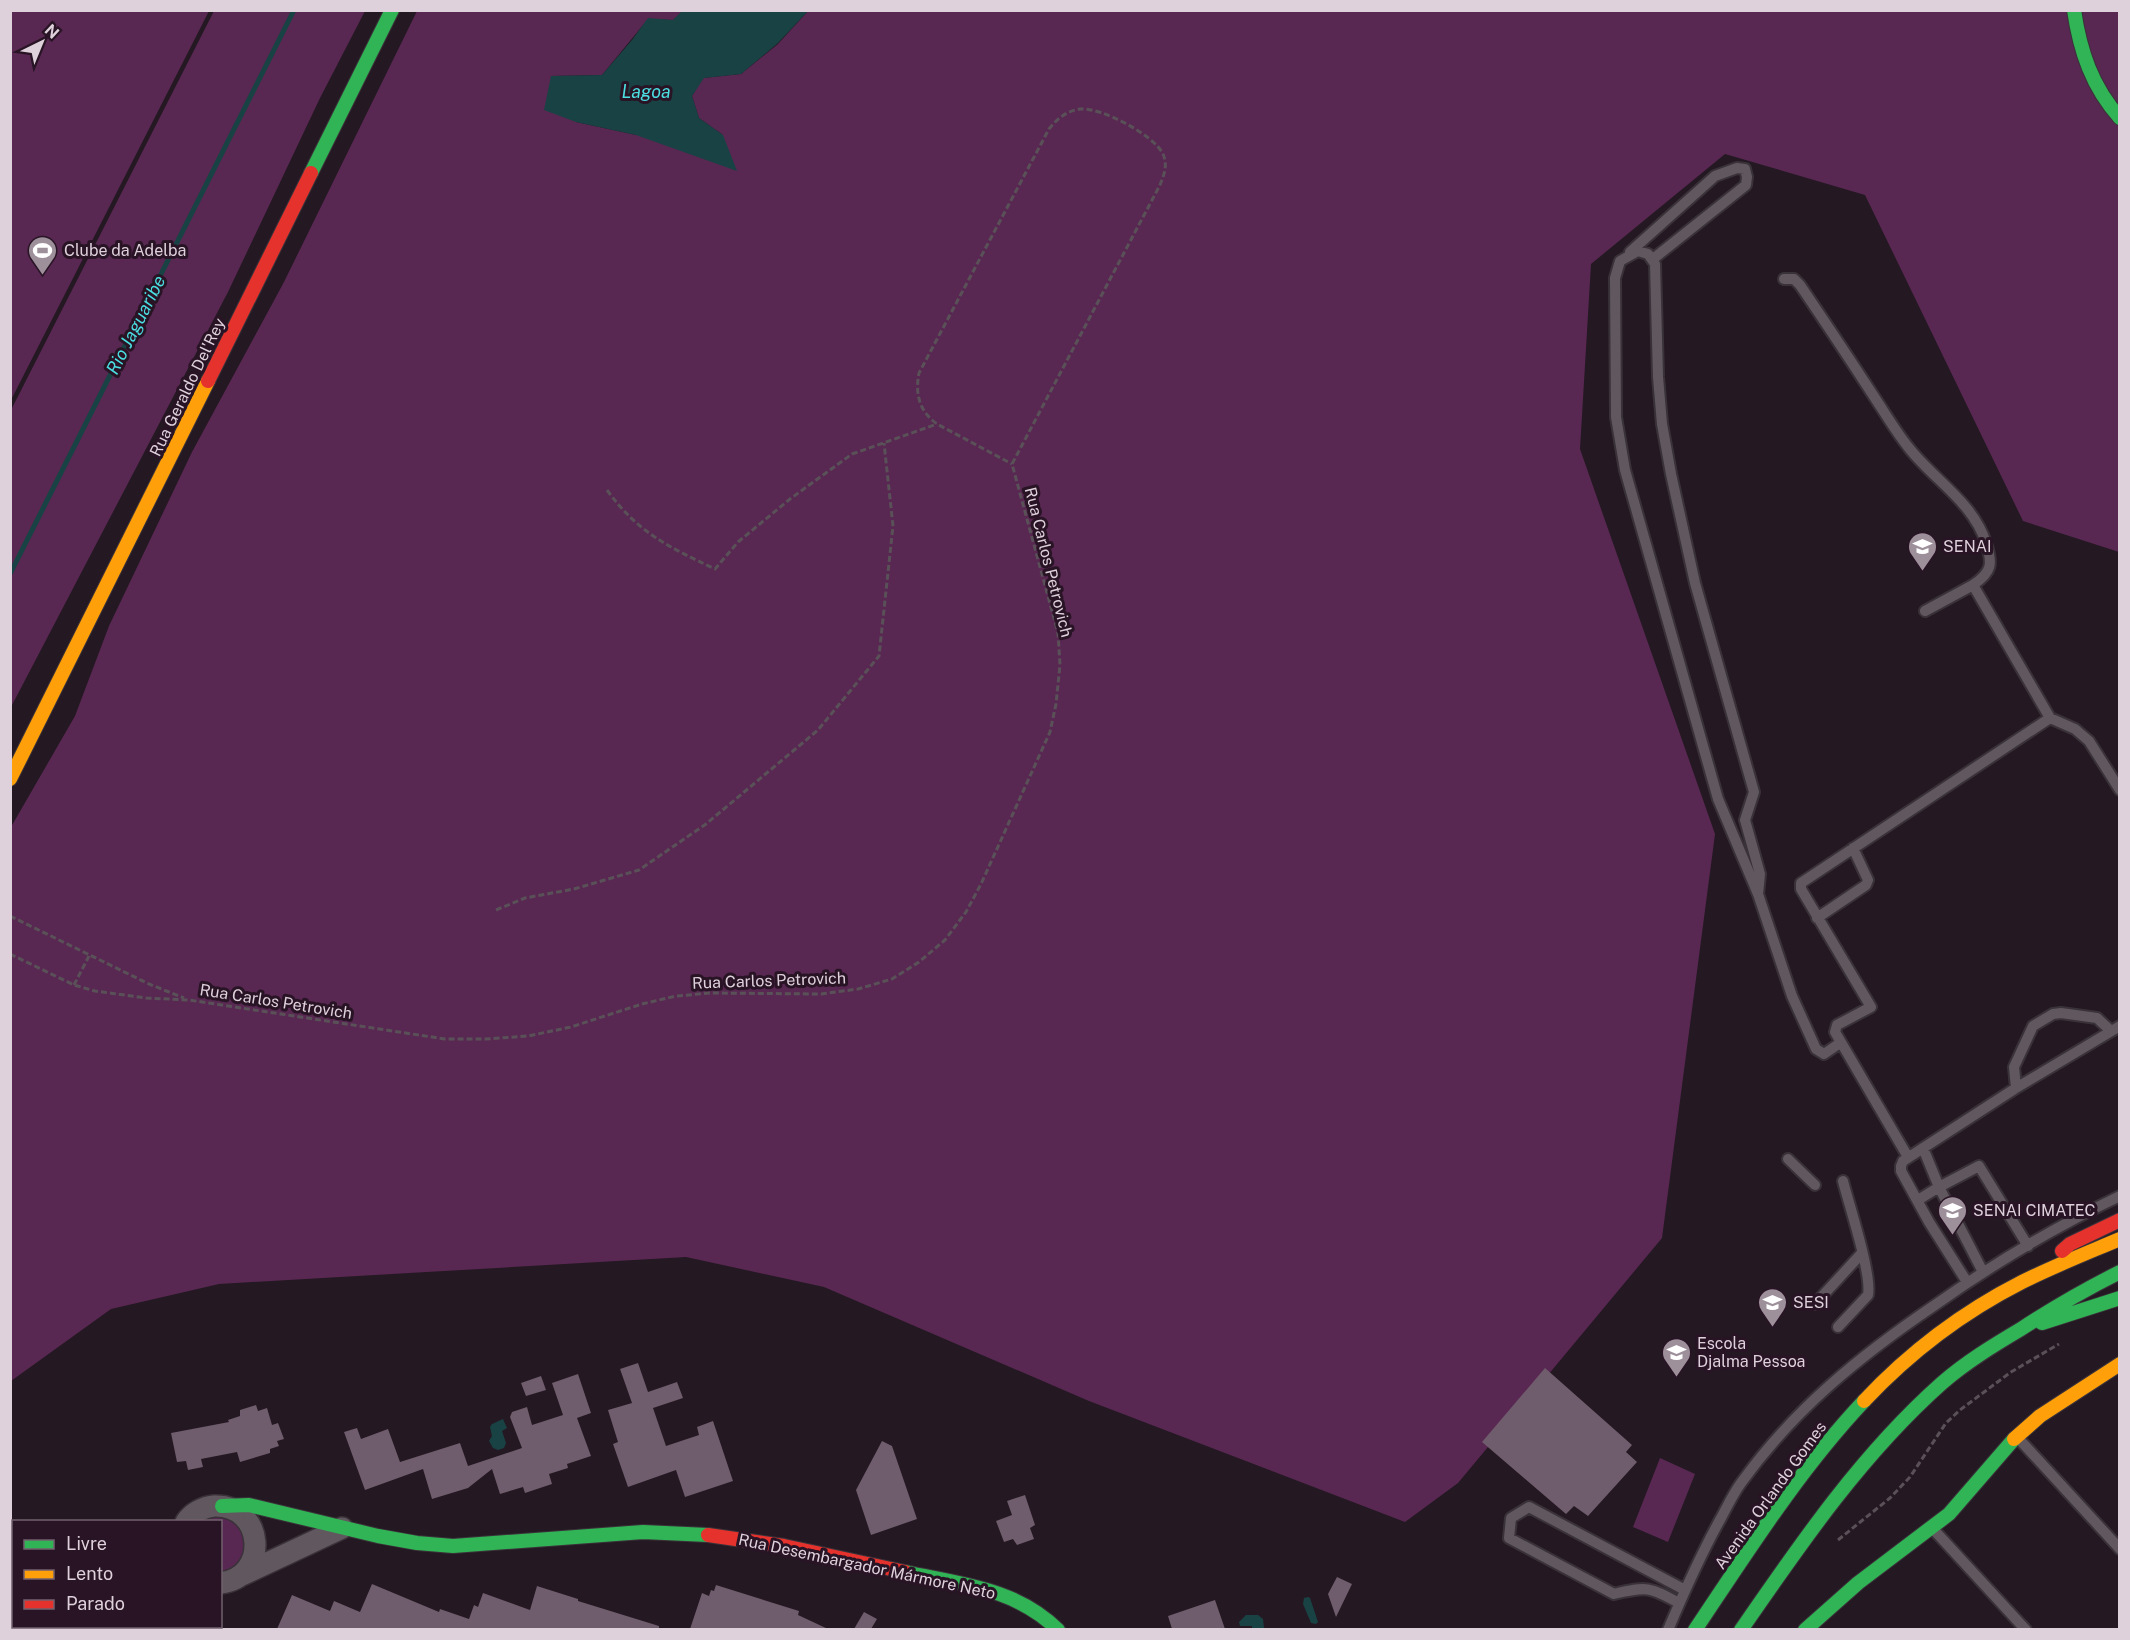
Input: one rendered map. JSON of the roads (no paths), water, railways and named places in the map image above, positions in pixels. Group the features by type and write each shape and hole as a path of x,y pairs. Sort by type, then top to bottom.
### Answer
{"main road":[{"name":"Rua Geraldo Del'Rey","path":"10,779 392,10"},
{"path":"2074,10 2079,46 2089,71 2100,91 2120,118"},
{"name":"Avenida Orlando Gomes","path":"2025,1281 2070,1244 2120,1220"},
{"name":"Avenida Orlando Gomes","path":"1695,1629 1776,1509 1848,1416 1884,1379 1920,1348 1960,1319 2025,1281 2120,1239"},
{"path":"1741,1629 1786,1564 1847,1484 1911,1412 1944,1381 1983,1352 2066,1299 2120,1272"},
{"path":"2019,1330 2120,1298"},
{"path":"1805,1629 1858,1582 1949,1514 2016,1436 2040,1416 2120,1364"},
{"name":"Rua Desembargador Mármore Neto","path":"222,1506 249,1505 342,1528 417,1543 453,1546 643,1532 688,1533 733,1538 784,1546 999,1593 1024,1602 1042,1613 1058,1629"}],"street":[{"name":"Rua Desembargador Mármore Neto","path":"187,1520 198,1511 210,1506 222,1506"},
{"path":"222,1506 233,1509 243,1516 255,1536 256,1547 253,1559 247,1569 230,1580"},
{"path":"230,1580 342,1528"}],"lane":[{"path":"1653,259 1746,185 1745,169 1737,168 1715,176 1620,261 1615,278 1616,417 1625,470 1718,799 1758,894 1792,996 1816,1049 1824,1054 1840,1043"},
{"path":"1620,261 1638,251 1643,251 1653,259 1655,264 1658,377 1662,424 1683,537 1752,783 1753,800 1748,807 1745,820 1760,874 1758,894"},
{"path":"1784,279 1794,279 1800,285 1908,447 1970,512 1986,540 1990,559 1989,570 1983,578 1925,612"},
{"path":"1973,585 2050,718 2083,734 2120,790"},
{"path":"1908,1157 1834,1032 1837,1025 1871,1007 1817,918 1801,889 1802,883 2050,718"},
{"path":"1817,918 1866,885 1868,880 1853,848"},
{"path":"1967,1282 1929,1222 1901,1171 1901,1166 1908,1157 2016,1088 2116,1029 2097,1018 2053,1014 2033,1026 2014,1067 2016,1088"},
{"path":"1923,1148 1939,1187 1983,1272"},
{"path":"1788,1159 1815,1185"},
{"path":"1918,1200 1979,1166 2028,1246"},
{"path":"1838,1327 1868,1294 1869,1288 1843,1181"},
{"path":"1668,1629 1705,1546 1739,1484 1804,1408 1878,1344 1967,1282 2082,1215 2120,1196"},
{"path":"1815,1304 1862,1253"},
{"path":"2016,1436 2120,1549"},
{"path":"1679,1603 1650,1588 1640,1587 1614,1594 1509,1538 1511,1518 1529,1507 1685,1590"},
{"path":"1932,1527 2026,1629"}],"water":[{"name":"Lagoa","path":"683,10 808,11 778,43 741,74 704,78 692,96 699,118 723,135 737,171 636,135 576,122 544,110 551,76 602,75 648,18 673,20"},
{"path":"503,1419 507,1428 502,1431 506,1443 504,1448 498,1450 493,1448 489,1441 492,1436 490,1427"},
{"path":"1308,1597 1318,1622 1316,1624 1311,1623 1303,1604 1304,1598"},
{"path":"1246,1615 1258,1615 1263,1619 1264,1628 1252,1629 1252,1626 1240,1626 1239,1622"}],"waterway":[{"name":"Rio Jaguaribe","path":"10,574 294,10"}],"place":[{"name":"Clube da Adelba","path":"43,276"},
{"name":"SENAI","path":"1922,572"},
{"name":"SENAI CIMATEC","path":"1952,1236"},
{"name":"SESI","path":"1772,1328"},
{"name":"Escola Djalma Pessoa","path":"1676,1378"}]}
